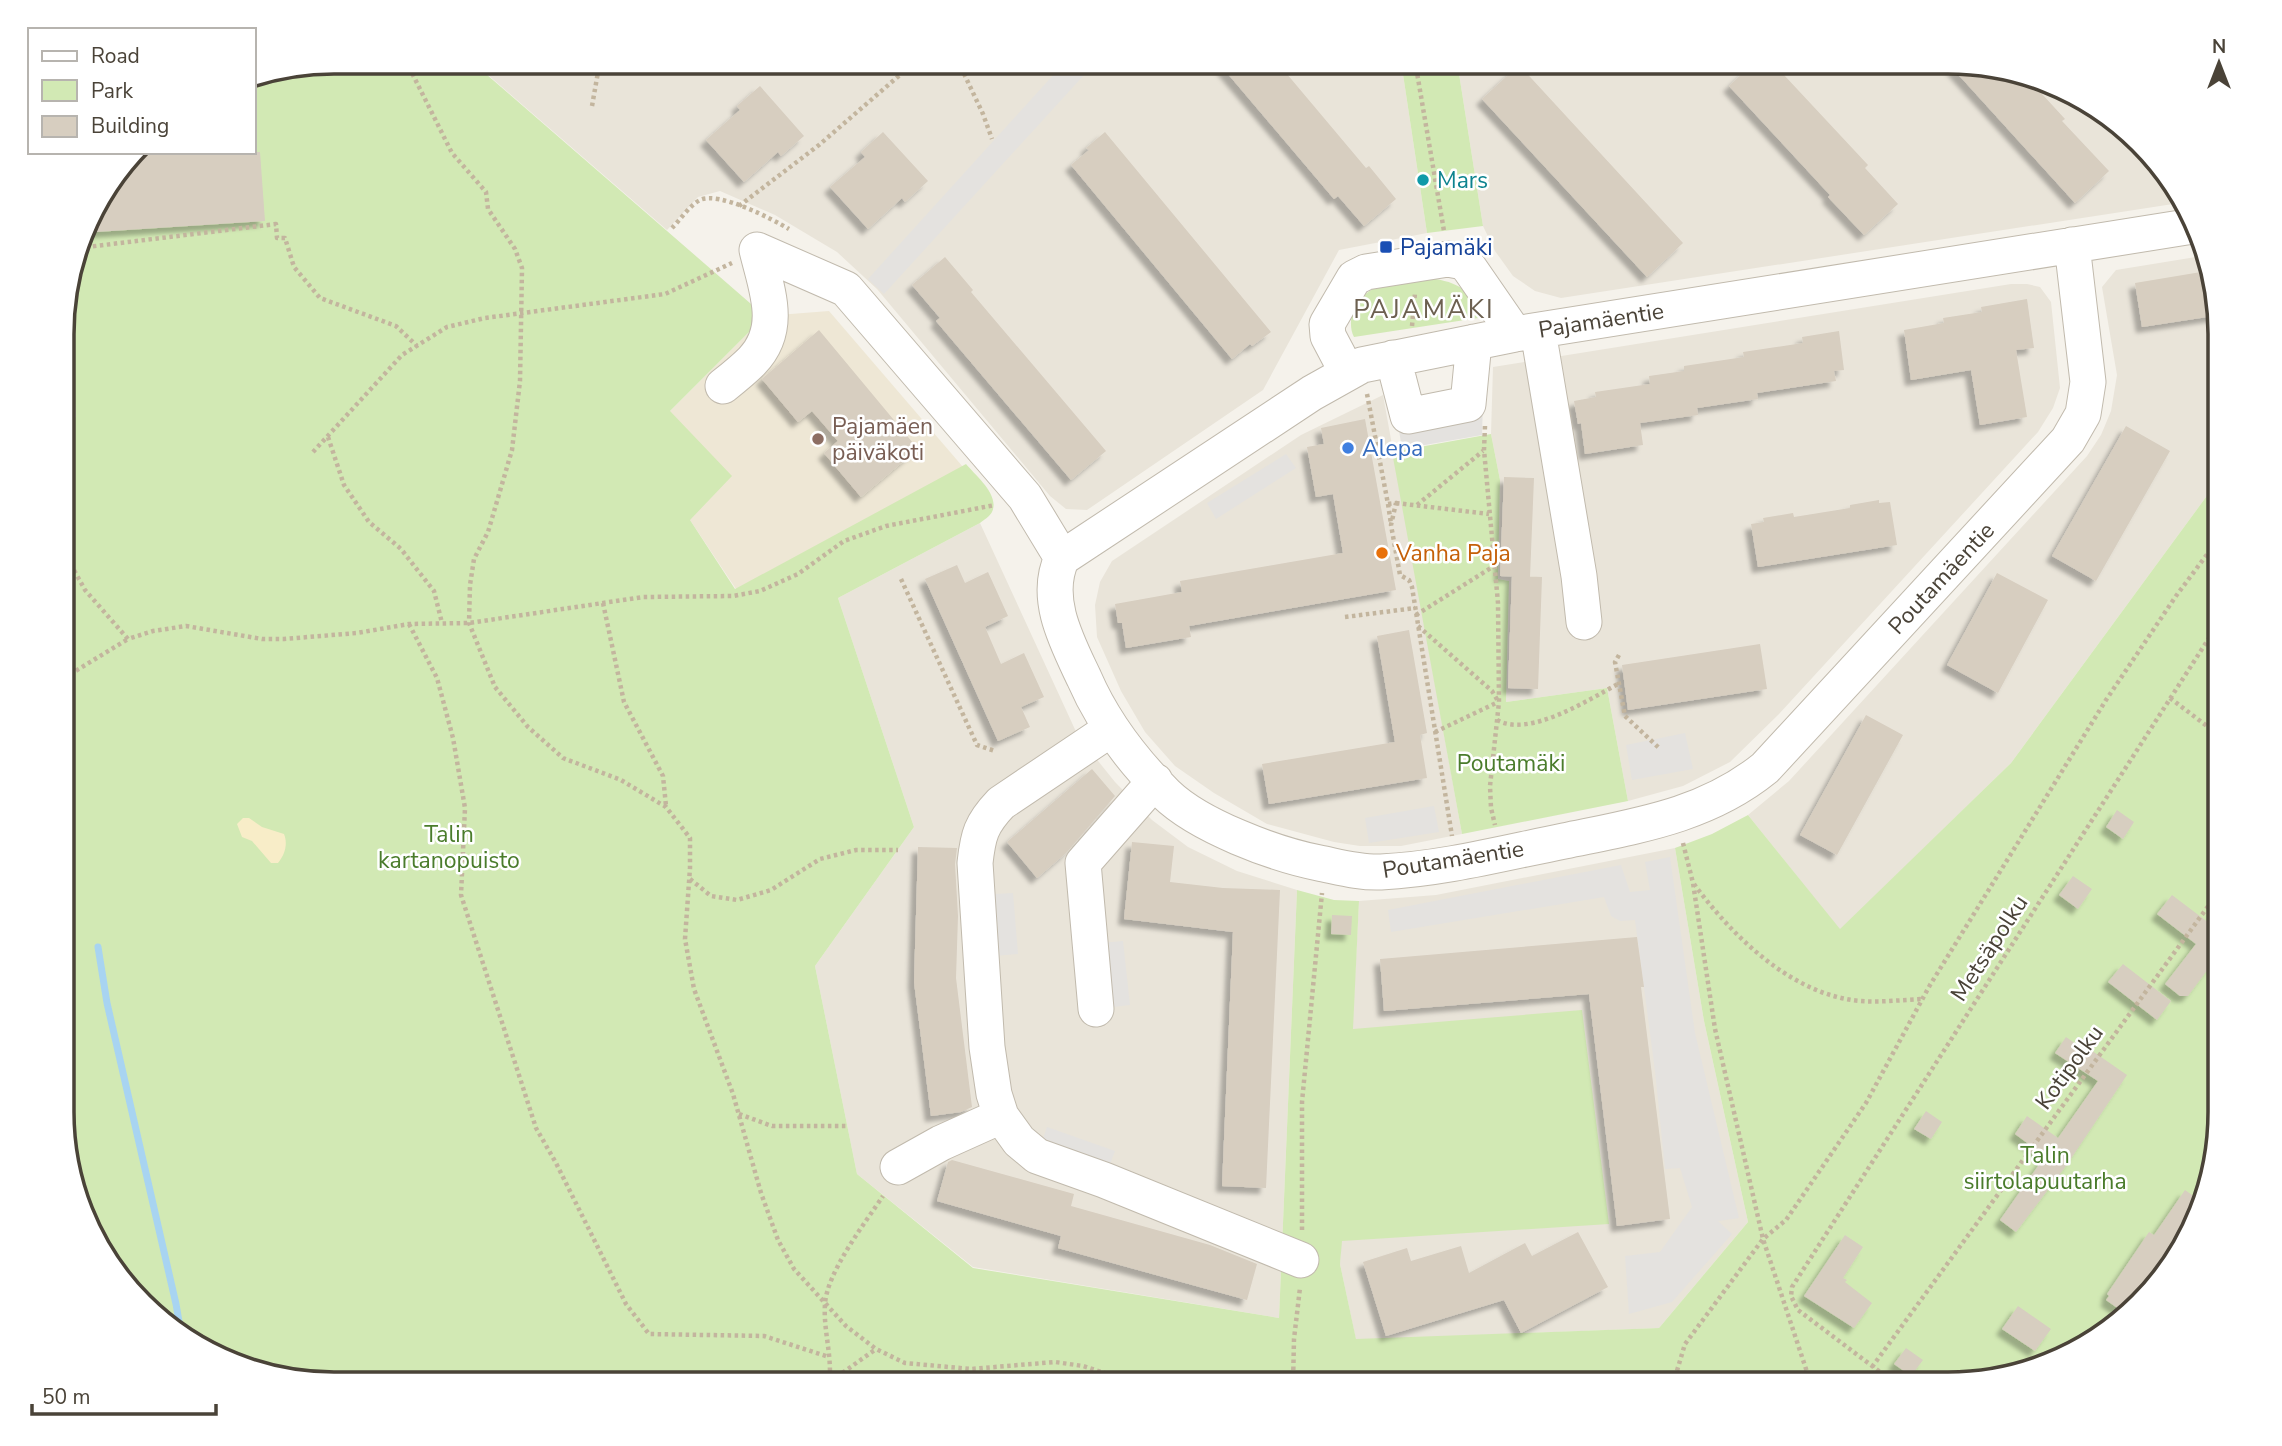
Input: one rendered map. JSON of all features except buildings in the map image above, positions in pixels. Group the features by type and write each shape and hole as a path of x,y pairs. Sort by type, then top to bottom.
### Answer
{"street":[{"name":"Pajamäentie","path":"1062,558 1357,382 1362,365 1527,332 2186,227"},
{"name":"Poutamäentie","path":"1062,558 1054,576 1057,610 1077,663 1111,729 1136,762 1166,794 1202,818 1277,852 1342,868 1378,872 1415,869 1477,859 1623,828 1696,809 1749,781 1768,765 2068,440 2078,425 2088,382 2072,245"},
{"path":"723,386 754,360 769,336 772,325 772,309 757,250"},
{"path":"757,250 846,289 1025,497 1062,558"},
{"path":"1357,382 1326,331 1327,324 1354,278 1366,272 1434,261 1464,262 1527,332 1579,576 1584,622"},
{"path":"1401,357 1408,416 1468,404 1474,342"},
{"path":"1111,729 1001,803 986,819 978,837 975,863 987,1046 994,1094 1001,1116 1019,1141 1037,1156 1104,1180 1301,1260"},
{"path":"1096,1009 1083,863 1155,781"},
{"path":"891,1181 941,1143 1001,1116"}],"path":[{"path":"412,74 452,153 486,192 488,209 515,249 522,268 520,381 512,450 488,532 474,559 469,623 495,687 528,727 564,758 621,780 666,807 690,838 685,939 694,989 733,1094 761,1193 778,1240 793,1269 846,1326 876,1349 905,1363 971,1369 1055,1362 1101,1372"},
{"path":"592,106 598,74"},
{"path":"738,206 820,145 901,74"},
{"path":"964,74 992,139"},
{"path":"1401,357 1413,308 1434,261 1416,74"},
{"path":"88,247 276,224 277,238 285,238 294,267 320,298 396,326 417,346"},
{"path":"313,452 402,355 447,327 485,318 664,293 708,276 757,250"},
{"path":"1357,382 1375,434 1400,575 1409,580 1415,608 1452,841"},
{"path":"1485,424 1484,450 1498,603 1499,702 1490,786 1496,831"},
{"path":"328,436 344,485 369,522 401,549 434,591 442,623"},
{"path":"1416,506 1484,450"},
{"path":"1391,525 1396,503"},
{"path":"1388,504 1489,514"},
{"path":"74,672 128,639 153,631 186,626 253,638 284,639 357,633 409,624 469,623 643,597 733,596 760,591 798,574 844,541 886,526 999,505"},
{"path":"1677,1372 1685,1344 1763,1239 1786,1220 1866,1103 1922,999 2106,700 2208,553"},
{"path":"1416,615 1493,566"},
{"path":"74,570 85,590 128,639"},
{"path":"901,579 977,745 995,751"},
{"path":"603,603 624,702 663,776 666,807"},
{"path":"1345,617 1415,608"},
{"path":"409,624 437,678 453,738 465,808 461,895 478,953 536,1128 626,1304 649,1334 764,1336 829,1357"},
{"path":"1417,625 1492,691 1499,702"},
{"name":"Metsäpolku","path":"1872,1367 1798,1310 1791,1296 1792,1287 2208,639"},
{"path":"1619,655 1615,662 1625,716 1659,748"},
{"path":"1497,720 1505,725 1517,726 1536,722 1577,706 1618,684"},
{"path":"2170,698 2208,727"},
{"path":"1435,732 1499,702"},
{"path":"1682,839 1693,883 1715,1029 1763,1239 1807,1372"},
{"path":"689,878 711,896 737,900 771,890 820,859 856,850 898,850"},
{"path":"1693,883 1724,921 1784,974 1807,987 1847,1000 1922,999"},
{"path":"1293,1372 1301,1260 1302,1102 1322,889"},
{"name":"Kotipolku","path":"1872,1367 2208,906"},
{"path":"738,1114 772,1126 847,1126"},
{"path":"830,1372 825,1303 834,1276 891,1181"},
{"path":"845,1372 876,1349"},
{"path":"1872,1367 1879,1372"}],"shaded area":[{"path":"487,74 1403,74 1427,233 1339,250 1263,390 1087,510 1066,509 1050,496 877,289 837,252 775,215 720,191 698,197 667,230"},
{"path":"1054,74 1085,74 884,294 868,279"},
{"path":"1459,74 1966,74 1999,78 2064,100 2107,127 2144,162 2174,204 1561,298 1535,291 1513,276 1495,251 1483,226"},
{"path":"2197,257 2208,316 2208,494 2011,763 1840,930 1748,815 1789,781 2087,456 2101,435 2111,411 2117,375 2102,287 2116,270"},
{"path":"2011,284 2040,287 2051,302 2060,388 2053,408 2038,432 1779,714 1730,762 1683,786 1628,801 1607,688 1506,702 1509,581 1498,579 1500,480 1491,434 1493,367"},
{"name":"Pajamäen päiväkoti","path":"829,311 963,467 736,589 690,520 670,411 765,316"},
{"path":"1383,395 1462,834 1401,846 1360,846 1267,824 1175,766 1145,732 1121,691 1097,637 1095,605 1100,582 1112,561 1301,435"},
{"path":"1483,401 1482,435 1402,449 1397,418"},
{"path":"1286,454 1296,468 1216,519 1207,503"},
{"path":"980,523 1078,736 1115,782 1152,820 1188,847 1237,871 1297,890 1279,1318 973,1267 857,1174 815,966 914,827 838,598"},
{"path":"1685,733 1693,769 1632,780 1626,745"},
{"path":"1434,806 1439,832 1369,843 1365,818"},
{"path":"1675,848 1704,1021 1748,1222 1659,1328 1356,1340 1340,1264 1359,901 1436,895"},
{"path":"1670,857 1695,1033 1739,1218 1718,1221 1732,1234 1672,1302 1629,1314 1625,1256 1660,1252 1692,1207 1680,1168 1665,1169 1635,920 1620,921 1611,916 1604,897 1391,932 1388,910 1621,865 1630,892 1650,890 1645,862"},
{"path":"1013,893 1018,954 981,957 977,895"},
{"path":"1123,941 1130,1005 1096,1009 1090,944"},
{"path":"1047,1127 1115,1151 1104,1180 1037,1156"}],"green space":[{"name":"Talin kartanopuisto","path":"316,74 486,74 765,316 670,411 732,476 690,520 735,589 966,464 981,480 993,499 994,506 992,512 980,523 838,598 914,827 815,966 857,1174 973,1268 1279,1318 1297,890 1334,900 1359,901 1353,1029 1582,1010 1609,1224 1342,1241 1340,1264 1356,1339 1659,1328 1748,1222 1704,1021 1675,848 1712,834 1748,815 1840,929 2011,763 2208,494 2208,1130 2204,1163 2182,1228 2165,1257 2144,1284 2120,1308 2093,1329 2064,1346 2032,1359 1999,1368 1966,1372 316,1372 266,1364 203,1338 175,1319 138,1284 117,1257 100,1228 78,1163 74,1130 74,316 82,266 108,203 127,175 146,154 256,154 256,85"},
{"path":"1403,74 1459,74 1483,226 1427,233"},
{"path":"1426,278 1461,288 1473,299 1478,318 1354,337 1351,329 1353,313 1367,293 1387,284"},
{"name":"Poutamäki","path":"1491,434 1500,480 1498,579 1509,581 1506,702 1607,688 1628,801 1462,834 1392,452"}],"sand":[{"path":"243,818 249,818 262,827 284,834 285,849 278,863 271,863 252,841 242,837 237,824"}],"waterway":[{"path":"98,947 107,1003 179,1322"}],"place":[{"name":"Mars","path":"1423,180"},
{"name":"Pajamäki","path":"1386,247"},
{"name":"Pajamäen päiväkoti","path":"818,439"},
{"name":"Alepa","path":"1348,448"},
{"name":"Vanha Paja","path":"1382,553"}],"district":[{"name":"PAJAMÄKI","path":"1424,309"}],"park label":[{"name":"Talin siirtolapuutarha","path":"2045,1168"}]}
